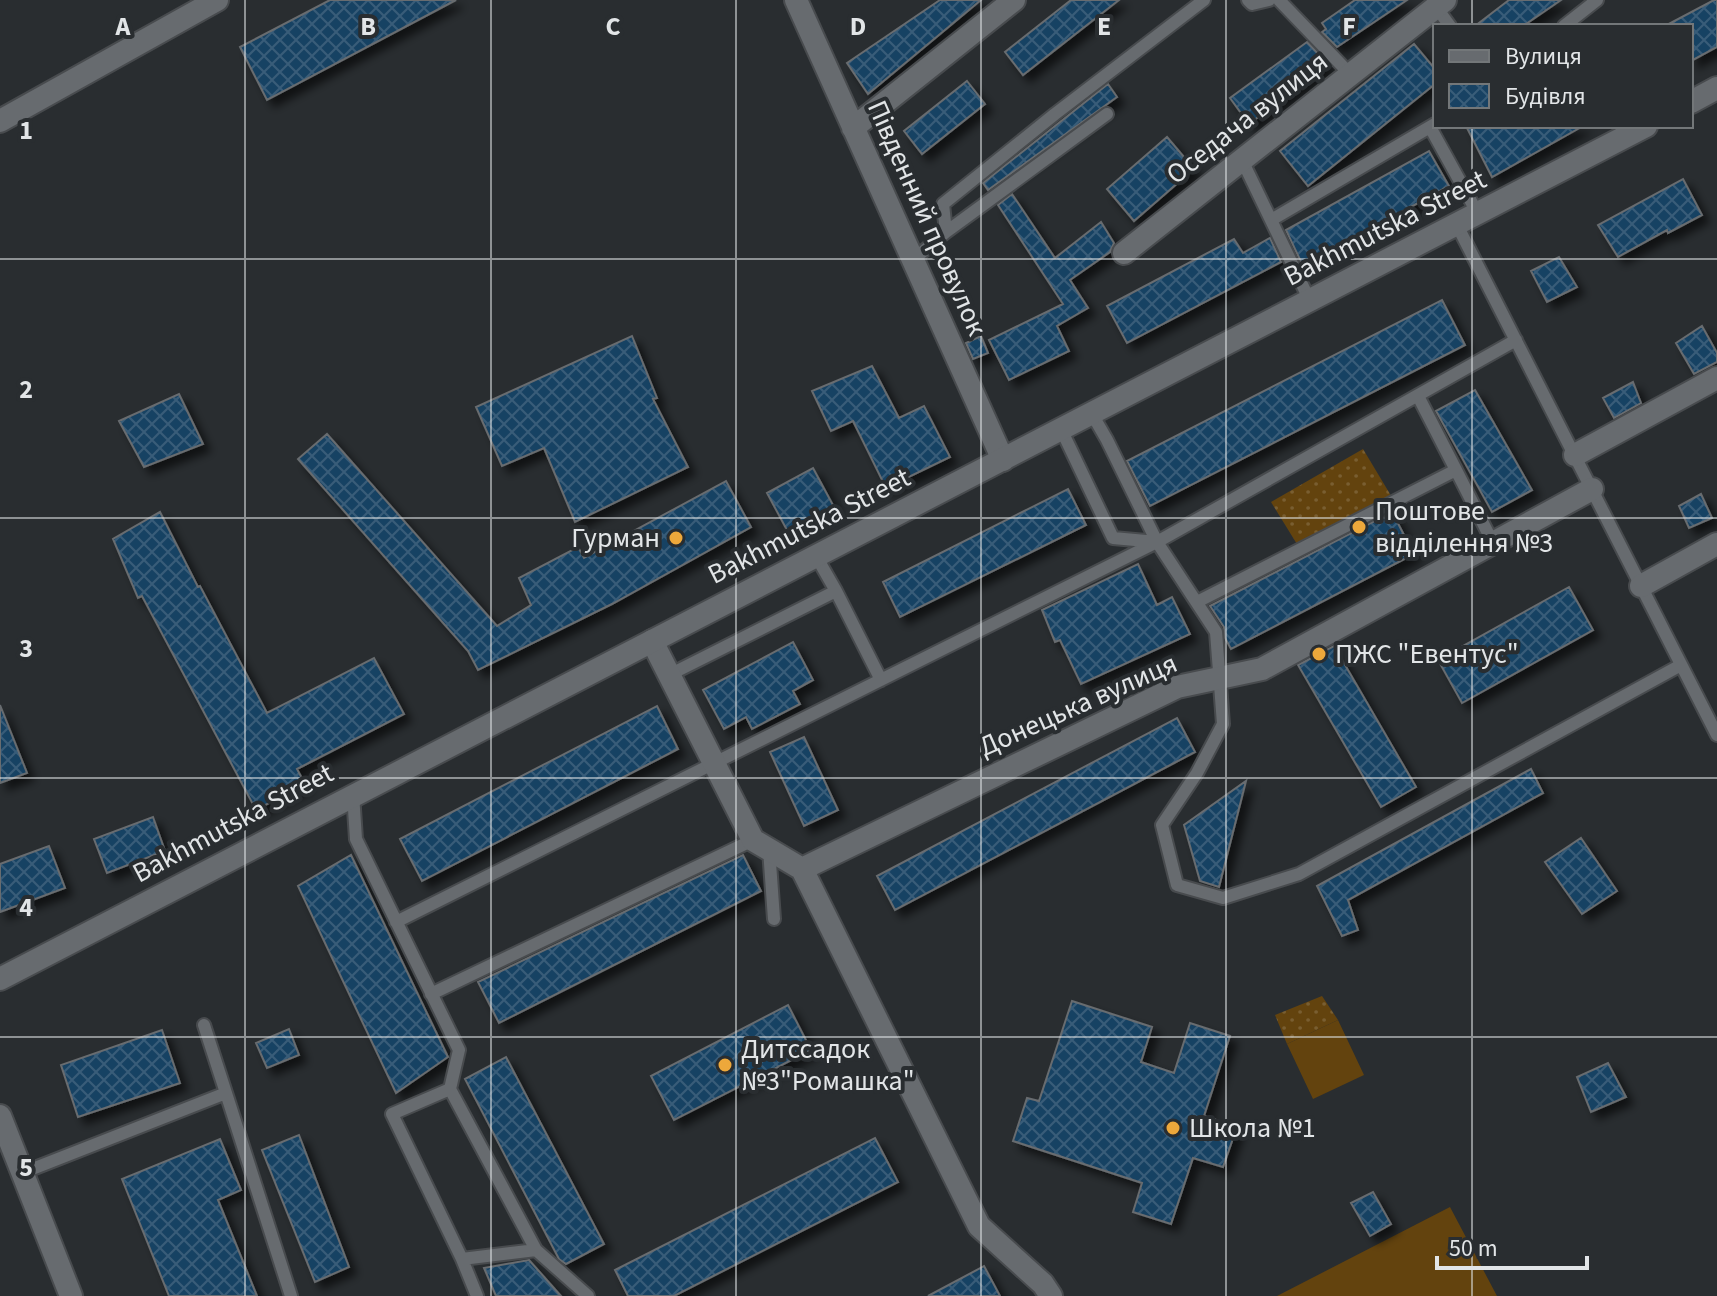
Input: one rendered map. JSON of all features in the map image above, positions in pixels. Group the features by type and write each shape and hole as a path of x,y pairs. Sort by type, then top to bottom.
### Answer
{"street":[{"path":"0,121 217,0"},
{"name":"Південний провулок","path":"796,0 1003,460"},
{"path":"853,128 1014,0"},
{"name":"Оседача вулиця","path":"1124,253 1440,3"},
{"path":"1693,101 1717,88"},
{"name":"Bakhmutska Street","path":"0,979 1642,128"},
{"path":"1575,455 1717,378"},
{"name":"Донецька вулиця","path":"802,869 1177,687 1262,669 1592,489"},
{"path":"1641,586 1717,544"},
{"path":"652,641 714,763 761,845 802,869 979,1226 1043,1284 1051,1296"},
{"path":"0,1116 71,1296"}],"lane":[{"path":"946,232 943,204 1204,0"},
{"path":"1248,0 1252,4 1269,0"},
{"path":"1279,0 1351,75"},
{"path":"1567,24 1597,0"},
{"path":"1440,3 1449,24"},
{"path":"913,260 946,232 1107,114"},
{"path":"1271,220 1432,126"},
{"path":"1433,128 1478,214"},
{"path":"1242,160 1310,301"},
{"path":"1457,225 1717,735"},
{"path":"396,922 1157,542 1516,340"},
{"path":"1418,396 1493,543"},
{"path":"1092,414 1157,542 1216,632 1223,724 1197,773 1162,825 1177,885 1223,898 1299,874 1681,665"},
{"path":"1061,429 1113,538 1157,542"},
{"path":"1197,602 1456,470"},
{"path":"816,556 881,680"},
{"path":"669,675 836,591"},
{"path":"353,794 356,839 459,1050 450,1089 536,1250 588,1296"},
{"path":"431,994 761,845 774,919"},
{"path":"204,1025 291,1296"},
{"path":"450,1089 392,1114 477,1296"},
{"path":"22,1173 226,1093"},
{"path":"462,1259 536,1250"}],"shaded area":[{"path":"1363,449 1393,499 1300,549 1271,502"},
{"path":"1322,996 1338,1020 1287,1044 1275,1015"},
{"path":"1338,1020 1364,1075 1313,1099 1287,1044"},
{"path":"1450,1207 1497,1296 1277,1296"}],"building":[{"path":"330,0 456,0 267,100 240,47"},
{"path":"940,0 981,0 868,94 847,63"},
{"path":"1071,0 1119,0 1023,75 1005,52"},
{"path":"1355,0 1407,0 1337,47 1322,32 1326,29 1322,23"},
{"path":"1509,0 1561,0 1526,24 1478,24"},
{"path":"1717,0 1717,47 1693,60 1693,24 1669,24"},
{"path":"1307,42 1328,64 1249,124 1230,98"},
{"path":"1414,44 1433,67 1433,86 1308,186 1280,151"},
{"path":"967,81 985,104 922,154 904,131"},
{"path":"1108,84 1117,97 988,190 983,183"},
{"path":"1467,128 1579,128 1492,177"},
{"path":"1167,137 1194,169 1134,221 1107,189"},
{"path":"1429,151 1449,186 1303,266 1286,230"},
{"path":"1683,179 1702,215 1618,257 1598,225"},
{"path":"1012,194 1055,258 1101,222 1114,243 1110,252 1070,280 1088,308 1057,326 1069,351 1009,380 989,340 1063,304 998,205"},
{"path":"1270,238 1281,262 1127,343 1107,306 1234,239 1243,253"},
{"path":"1559,257 1577,287 1547,302 1531,271"},
{"path":"1442,300 1465,345 1150,506 1127,461"},
{"path":"1702,326 1717,353 1717,362 1694,374 1676,343"},
{"path":"632,336 657,398 653,399 688,467 575,522 544,448 502,466 476,407"},
{"path":"981,336 988,353 973,359 966,343"},
{"path":"872,366 899,418 924,406 950,457 886,488 853,421 831,431 812,391"},
{"path":"1633,382 1641,403 1614,418 1603,398"},
{"path":"1475,390 1532,490 1492,512 1436,411"},
{"path":"179,394 203,444 144,467 119,421"},
{"path":"327,434 497,626 531,605 519,578 578,547 584,558 726,481 751,527 612,604 478,670 468,651 298,459"},
{"path":"813,468 834,507 788,532 767,493"},
{"path":"1068,489 1086,525 900,617 883,582"},
{"path":"1701,494 1712,518 1689,528 1679,506"},
{"path":"160,512 267,713 374,658 404,714 297,769 305,784 256,810 142,596 138,598 113,539"},
{"path":"1392,512 1414,554 1231,649 1224,627 1210,606"},
{"path":"1138,564 1157,605 1172,597 1190,634 1081,684 1060,640 1055,642 1042,610"},
{"path":"1569,587 1593,630 1462,703 1438,660"},
{"path":"793,642 813,680 793,691 800,704 752,729 746,717 724,729 703,690"},
{"path":"1334,646 1416,787 1381,807 1298,665"},
{"path":"0,705 27,773 0,783"},
{"path":"657,706 678,749 422,881 400,839"},
{"path":"1177,718 1195,752 895,910 877,876"},
{"path":"804,737 838,810 804,826 770,752"},
{"path":"1531,769 1543,793 1348,900 1358,930 1342,936 1317,886"},
{"path":"1246,781 1219,887 1200,881 1184,825"},
{"path":"153,817 165,851 107,873 94,839"},
{"path":"1581,838 1617,891 1582,914 1545,862"},
{"path":"49,846 65,888 0,912 0,864"},
{"path":"351,855 448,1057 396,1093 298,886"},
{"path":"743,855 761,891 499,1023 478,982"},
{"path":"1072,1001 1152,1027 1141,1062 1174,1073 1190,1023 1230,1036 1204,1116 1237,1127 1223,1167 1193,1158 1171,1224 1133,1212 1142,1183 1013,1141 1027,1098 1039,1101"},
{"path":"788,1005 811,1050 674,1120 651,1076"},
{"path":"289,1029 299,1055 267,1068 256,1043"},
{"path":"162,1030 180,1083 78,1117 61,1065"},
{"path":"506,1057 604,1244 566,1264 559,1259 465,1079"},
{"path":"1608,1063 1626,1097 1591,1112 1577,1077"},
{"path":"299,1135 349,1267 315,1282 262,1150"},
{"path":"875,1138 898,1182 674,1296 628,1296 615,1270"},
{"path":"220,1139 241,1190 218,1200 257,1296 169,1296 122,1179"},
{"path":"1373,1192 1391,1224 1370,1236 1351,1203"},
{"path":"529,1260 561,1296 496,1296 484,1268"},
{"path":"984,1266 1000,1296 928,1296"}],"place":[{"name":"Поштове відділення №3","path":"1359,527"},
{"name":"Гурман","path":"676,538"},
{"name":"ПЖС \"Евентус\"","path":"1319,654"},
{"name":"Дитссадок №3\"Ромашка\"","path":"725,1065"},
{"name":"Школа №1","path":"1173,1128"}]}
